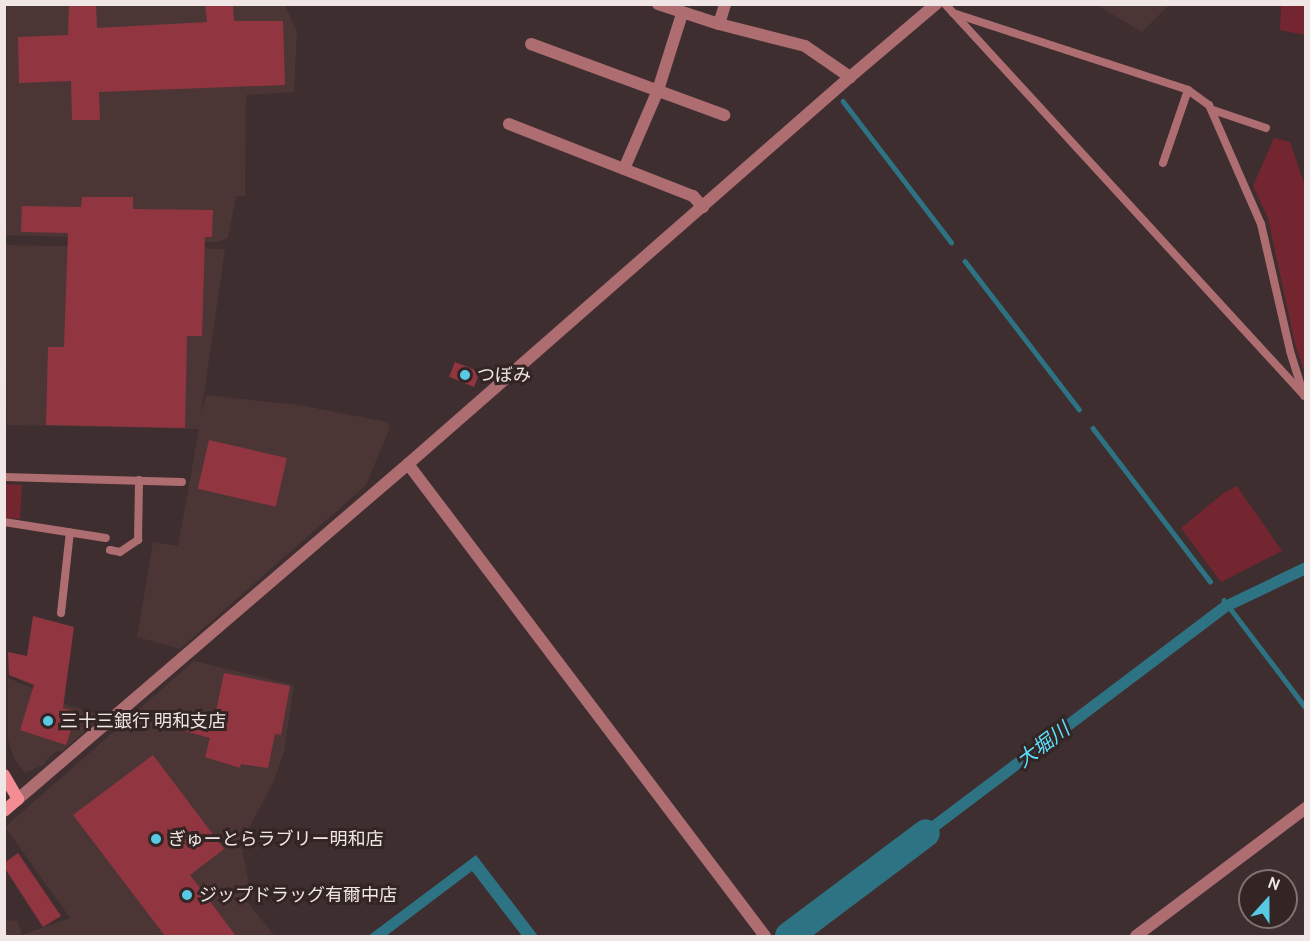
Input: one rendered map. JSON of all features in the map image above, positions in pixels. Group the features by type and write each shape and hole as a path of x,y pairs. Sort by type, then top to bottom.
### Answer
{"main road":[{"path":"4,775 18,799 4,811"}],"street":[{"path":"658,4 682,14 805,46 850,77"},
{"path":"719,24 725,4"},
{"path":"18,799 408,464 936,4"},
{"path":"624,169 658,90 682,14"},
{"path":"531,44 724,115"},
{"path":"509,124 693,196 703,207"},
{"path":"408,464 764,936"},
{"path":"1136,936 1305,808"}],"lane":[{"path":"945,4 1305,396"},
{"path":"953,13 1188,90 1203,100 1212,110 1262,224 1290,351 1305,396"},
{"path":"1163,163 1188,90"},
{"path":"1212,110 1266,128"},
{"path":"4,477 182,482"},
{"path":"110,550 120,552 138,540 139,480"},
{"path":"4,522 106,538"},
{"path":"61,613 70,532"}],"shaded area":[{"path":"7,5 285,5 297,32 294,92 246,95 245,196 236,196 228,238 216,242 6,235"},
{"path":"1097,5 1169,5 1142,32"},
{"path":"1281,5 1305,5 1305,35 1280,30"},
{"path":"1274,138 1290,142 1305,186 1305,373 1295,344 1268,218 1253,186"},
{"path":"4,245 225,249 201,415 206,395 299,405 387,422 390,427 366,485 180,649 137,637 153,542 178,546 199,429 7,425"},
{"path":"5,484 22,485 20,519 4,518"},
{"path":"1237,486 1282,551 1221,582 1181,528 1225,492"},
{"path":"194,661 294,685 284,752 274,781 241,843 249,884 243,897 275,936 5,936 4,921 17,920 22,935 70,918 5,827"},
{"path":"8,678 44,693 43,697 103,716 61,752 57,751 47,759 45,764 25,773 14,758 8,740"}],"water":[{"path":"1305,562 1305,575 1229,611 899,860 892,851 1222,602"},
{"path":"476,855 538,936 522,936 472,871 386,936 368,936"},
{"path":"877,864 883,872 798,936 780,936"}],"building":[{"path":"69,4 96,4 97,28 207,22 205,4 233,4 234,21 283,21 285,85 99,92 100,120 72,120 71,81 19,83 18,37 68,35"},
{"path":"82,197 133,197 133,209 213,210 212,237 205,237 202,336 187,336 185,428 46,425 48,347 64,347 68,233 21,232 22,206 81,207"},
{"name":"つぼみ","path":"455,362 480,372 474,387 449,377"},
{"path":"209,440 287,458 276,507 198,489"},
{"path":"33,616 74,627 63,708 77,712 66,745 20,730 34,685 9,675 8,652 27,656"},
{"path":"224,673 290,686 281,735 275,734 268,768 241,764 240,768 205,757 210,738 184,731 188,720 213,726"},
{"name":"ぎゅーとらラブリー明和店","path":"153,755 224,849 190,875 236,936 165,936 73,815"},
{"path":"18,853 61,916 43,927 4,867 4,863"}],"waterway":[{"path":"843,101 951,242"},
{"path":"965,261 1079,409"},
{"path":"1093,428 1210,581"},
{"path":"1224,600 1306,708"},
{"name":"大堀川","path":"789,936 926,833"}],"place":[{"name":"つぼみ","path":"465,375"},
{"name":"三十三銀行 明和支店","path":"48,721"},
{"name":"ぎゅーとらラブリー明和店","path":"156,839"},
{"name":"ジップドラッグ有爾中店","path":"187,895"}]}
